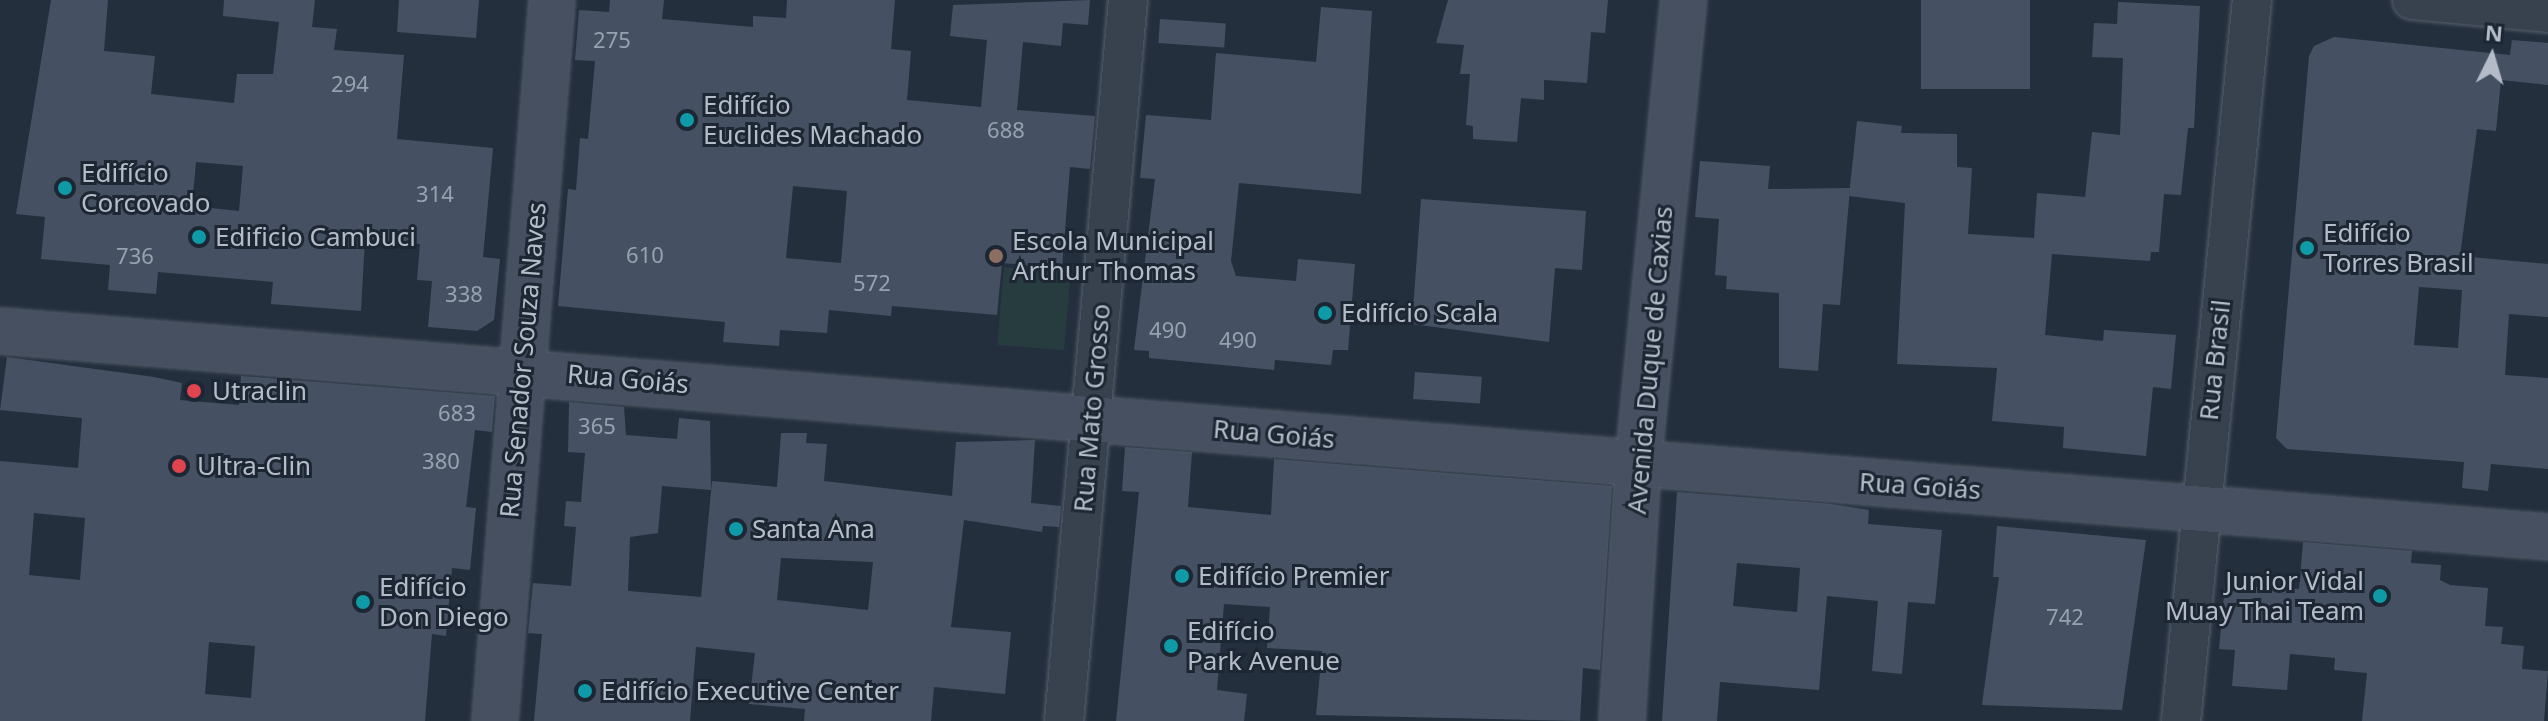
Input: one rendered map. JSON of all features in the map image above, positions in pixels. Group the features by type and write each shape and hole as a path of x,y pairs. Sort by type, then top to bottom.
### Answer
{"main road":[{"name":"Rua Senador Souza Naves","path":"495,721 552,0"},
{"name":"Avenida Duque de Caxias","path":"1622,721 1638,465 1684,0"},
{"name":"Rua Goiás","path":"0,331 521,370 1638,465 2548,537"}],"street":[{"name":"Rua Mato Grosso","path":"1064,721 1128,0"},
{"name":"Rua Brasil","path":"2181,721 2199,507 2252,0"},
{"path":"2412,0 2548,13"}],"green space":[{"path":"1004,267 1071,273 1064,351 997,345"}],"building":[{"path":"51,0 108,0 104,51 155,56 151,94 234,103 237,74 273,74 279,22 223,16 224,0 315,0 312,27 337,29 334,50 404,55 397,139 493,148 483,257 500,259 494,320 477,331 428,327 432,281 417,280 420,244 365,239 361,311 271,304 273,282 158,272 156,294 108,290 110,265 41,259 45,217 16,214","holes":["196,162 243,166 239,211 192,206"]},
{"path":"399,0 479,0 476,38 397,32"},
{"path":"610,0 664,0 662,19 753,27 753,16 786,18 787,0 895,0 891,49 911,51 907,100 981,107 987,40 950,36 953,5 1090,0 1088,25 1063,23 1061,46 1023,42 1017,110 1095,116 1090,169 1070,167 1062,268 1002,263 997,315 892,306 891,316 829,310 827,333 780,330 779,346 723,342 725,322 558,306 568,189 576,190 580,138 588,139 595,61 575,60 579,10 609,12","holes":["793,186 847,191 841,263 786,258"]},
{"path":"1448,0 1608,0 1605,33 1591,32 1587,83 1544,80 1544,100 1521,98 1517,142 1473,139 1473,126 1466,125 1470,74 1460,74 1464,45 1436,43"},
{"path":"1921,0 2030,0 2030,89 1921,89"},
{"path":"2118,2 2200,6 2194,128 2188,128 2181,195 2164,194 2159,252 2151,252 2150,261 2052,254 2045,335 2103,341 2104,330 2176,335 2171,389 2153,387 2146,456 2063,448 2064,427 1992,421 1997,368 1897,364 1905,203 1849,196 1857,121 1902,126 1901,133 1957,134 1957,167 1972,168 1968,234 2034,238 2037,193 2085,197 2092,132 2120,135 2123,58 2092,57 2094,23 2117,24"},
{"path":"1321,7 1372,11 1361,194 1239,183 1231,261 1236,276 1296,281 1298,259 1355,264 1348,350 1333,350 1331,365 1275,360 1274,370 1149,358 1149,351 1134,350 1155,179 1140,178 1146,115 1211,120 1216,53 1316,62"},
{"path":"1160,19 1226,24 1224,48 1158,43"},
{"path":"2334,37 2510,55 2512,40 2548,43 2548,85 2501,80 2496,131 2477,129 2460,256 2548,264 2548,317 2509,314 2505,375 2548,378 2548,469 2491,464 2488,491 2462,488 2464,462 2287,449 2276,438 2309,56 2314,46","holes":["2419,287 2462,290 2458,348 2414,345"]},
{"path":"1700,161 1770,166 1768,189 1850,188 1840,305 1823,304 1818,371 1779,368 1779,293 1726,289 1727,276 1715,275 1719,219 1695,217"},
{"path":"1421,199 1586,211 1582,270 1555,268 1549,342 1412,324"},
{"path":"7,357 154,377 182,383 180,400 239,405 241,376 495,396 492,432 475,430 466,507 476,508 470,570 452,568 446,636 432,634 425,721 0,721 0,461 78,468 82,418 0,410","holes":["34,513 85,518 80,580 29,575","209,642 255,646 251,698 205,694"]},
{"path":"1415,372 1482,377 1480,404 1413,399"},
{"path":"569,402 624,407 626,435 677,439 679,418 710,421 711,490 662,486 658,533 630,537 628,591 701,597 712,481 777,487 781,433 807,433 806,443 827,444 824,481 952,496 956,442 1035,440 1031,503 1061,506 1059,527 1043,526 1042,532 964,520 951,627 1011,632 1005,694 934,687 931,721 804,721 805,709 749,704 755,653 696,647 690,721 534,721 542,634 528,633 533,583 571,586 576,527 564,526 566,501 581,502 585,453 568,452","holes":["781,558 873,562 868,610 777,600"]},
{"path":"1125,447 1192,452 1188,507 1271,515 1274,459 1612,486 1600,670 1583,668 1580,721 1316,715 1322,651 1267,648 1270,607 1224,604 1217,690 1247,694 1244,721 1116,721 1139,492 1122,491"},
{"path":"1677,492 1832,504 1869,510 1868,524 1942,530 1935,604 1908,602 1902,674 1872,671 1878,601 1827,596 1819,690 1720,682 1717,721 1662,721","holes":["1737,563 1800,568 1797,612 1733,606"]},
{"path":"1997,526 2146,540 2122,710 1982,705 1999,577 1993,577"},
{"path":"2303,542 2412,551 2411,563 2441,565 2440,580 2450,585 2488,588 2485,626 2503,627 2501,644 2524,646 2522,669 2548,671 2544,721 2362,721 2367,673 2334,670 2335,658 2290,654 2287,690 2232,686 2235,650 2219,649 2225,585 2299,589"}],"place":[{"name":"Edifício Euclides Machado","path":"687,120"},
{"name":"Edifício Corcovado","path":"65,188"},
{"name":"Edificio Cambuci","path":"199,237"},
{"name":"Edifício Torres Brasil","path":"2307,248"},
{"name":"Escola Municipal Arthur Thomas","path":"996,256"},
{"name":"Edifício Scala","path":"1325,313"},
{"name":"Utraclin","path":"194,391"},
{"name":"Ultra-Clin","path":"179,466"},
{"name":"Santa Ana","path":"736,529"},
{"name":"Edifício Premier","path":"1182,576"},
{"name":"Junior Vidal Muay Thai Team","path":"2380,596"},
{"name":"Edifício Don Diego","path":"363,602"},
{"name":"Edifício Park Avenue","path":"1171,646"},
{"name":"Edifício Executive Center","path":"585,691"}]}
